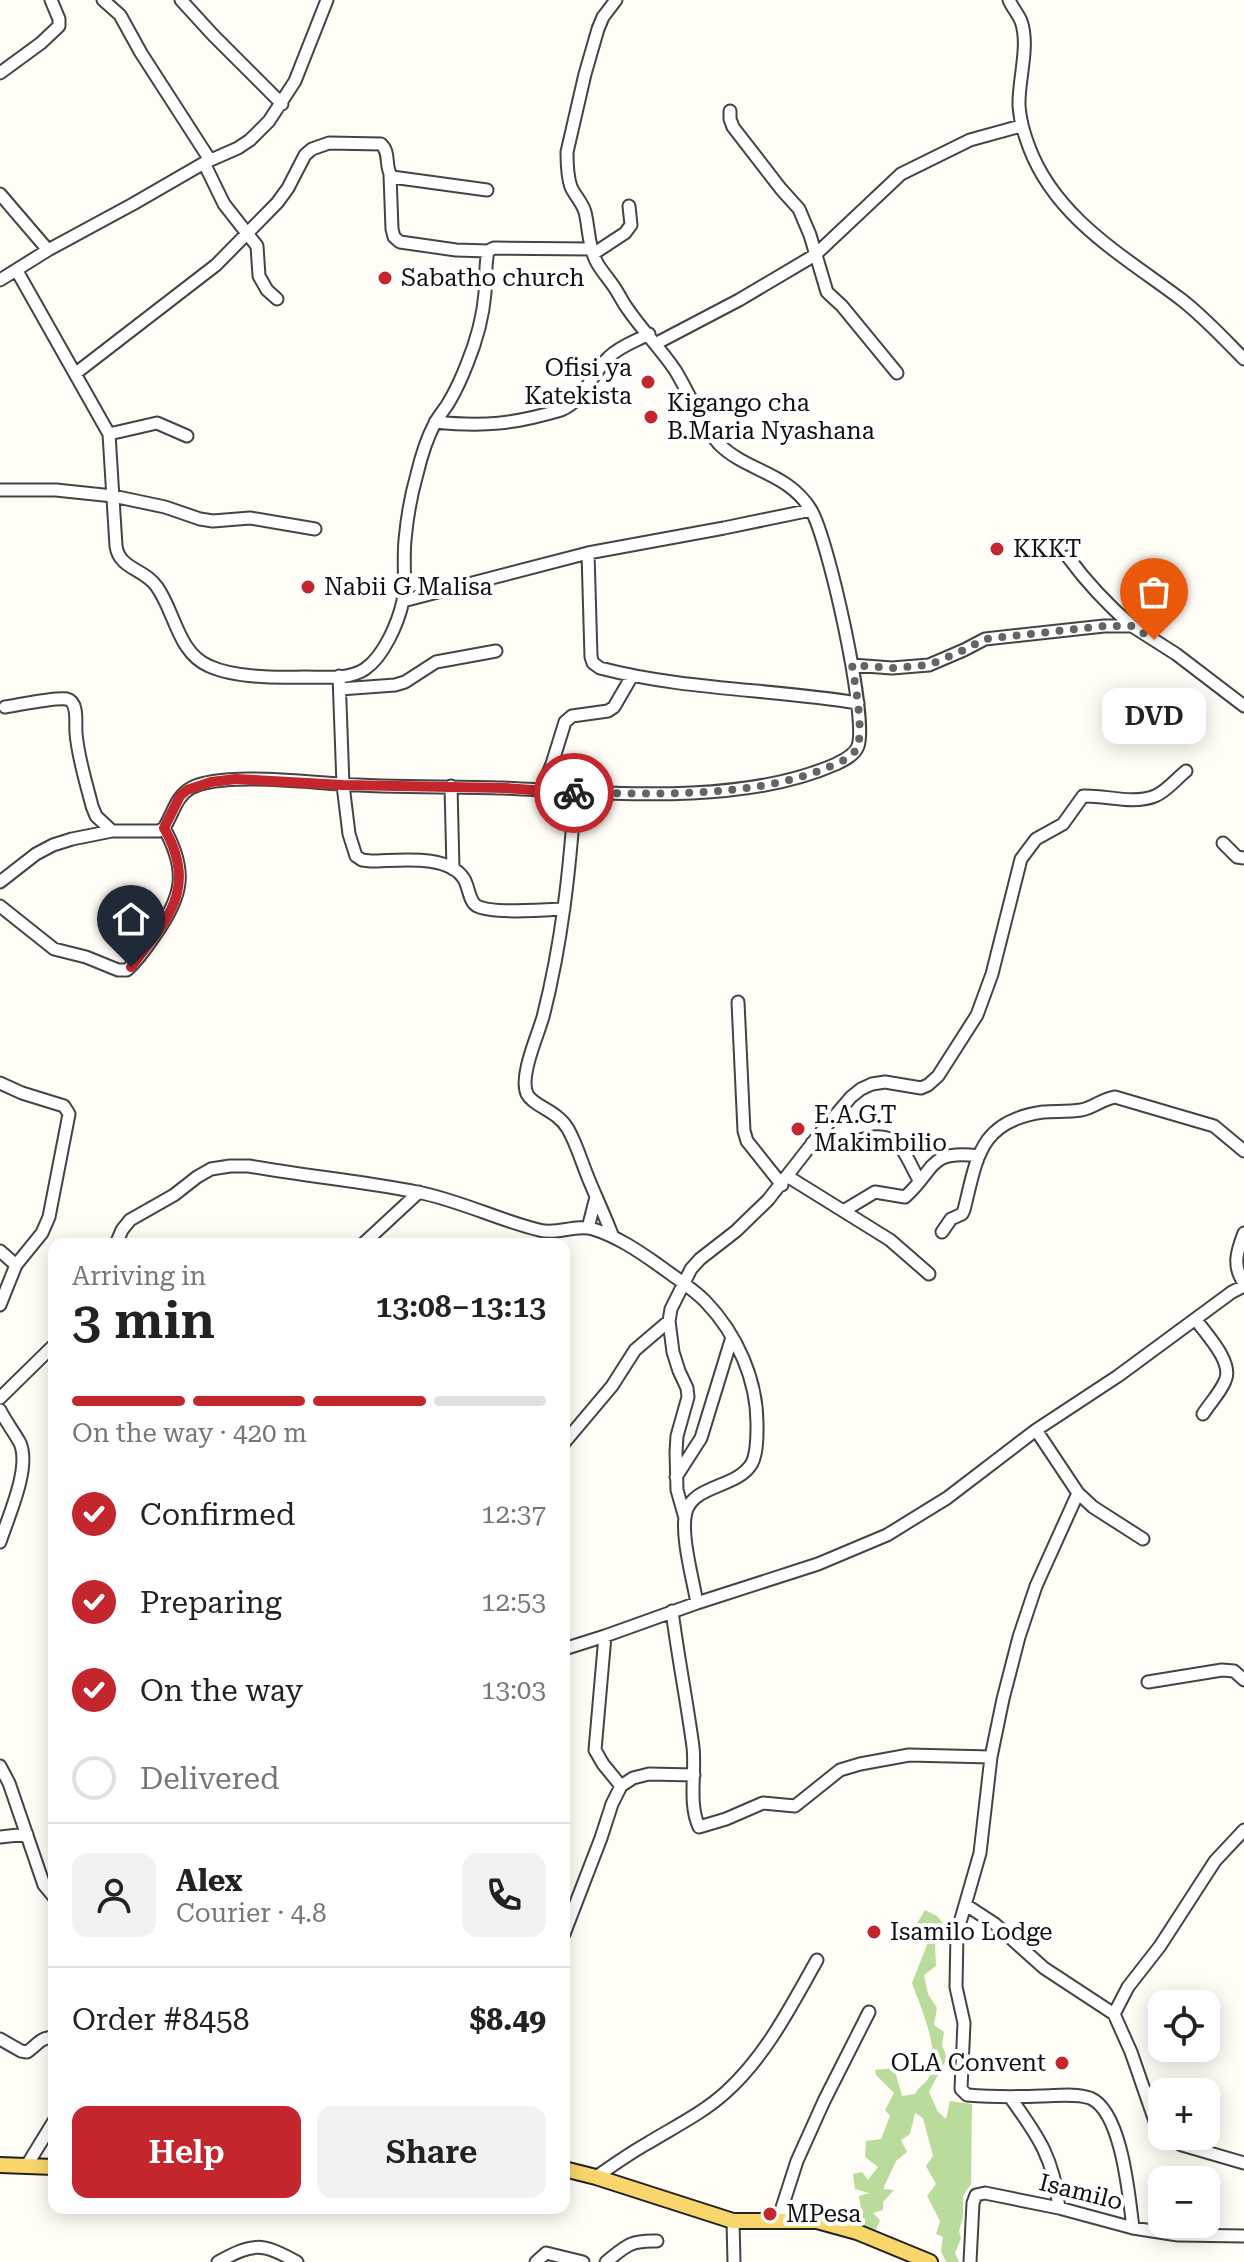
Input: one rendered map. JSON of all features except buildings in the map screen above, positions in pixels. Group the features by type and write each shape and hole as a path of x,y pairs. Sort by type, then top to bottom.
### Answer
{"main road":[{"path":"0,2165 48,2167"},
{"path":"570,2170 733,2221 817,2221 857,2232 930,2262"}],"street":[{"path":"0,73 59,26 51,0"},
{"path":"103,0 120,15 207,162 224,204 257,246 262,283 277,299"},
{"path":"181,0 282,104"},
{"path":"0,280 48,250 250,140 282,104 295,81 327,0"},
{"path":"0,882 53,845 91,834 164,828 180,796 187,790 211,782 236,779 575,793 676,792 771,784 806,776 839,763 855,752 859,739 858,703 852,665 822,535 811,510 796,491 780,479 737,458 707,428 677,373 601,270 592,252 580,200 571,187 567,152 585,74 603,17 616,0"},
{"path":"1009,0 1021,22 1023,36 1019,104 1021,126 1029,149 1058,200 1118,254 1211,324 1244,359"},
{"path":"730,111 733,127 799,209 827,292 897,373"},
{"path":"435,422 477,426 496,424 571,406 608,358 620,348 653,339 739,300 815,255 901,174 970,140 1021,126"},
{"path":"76,373 199,279 283,196 305,155 322,144 381,144 386,148 392,229 394,237 400,242 456,250 488,251 494,248 592,252 625,233 631,225 629,206"},
{"path":"390,175 487,190"},
{"path":"0,194 48,250"},
{"path":"340,682 365,670 379,655 403,601 405,541 417,472 435,422 458,386 474,345 485,296 488,251"},
{"path":"17,271 109,434 119,557 154,582 193,656 215,669 250,675 395,685 436,662 496,651"},
{"path":"109,434 157,423 187,436"},
{"path":"0,490 56,490 113,496 165,507 200,519 250,518 315,529"},
{"path":"403,601 588,553 811,510"},
{"path":"588,553 591,657 600,668 663,682 858,703"},
{"path":"1068,557 1095,591 1132,626 1176,654 1244,706"},
{"path":"852,665 892,668 929,665 985,639 1081,628 1132,626"},
{"path":"541,790 565,722 572,716 608,711 614,707 632,676"},
{"path":"340,682 343,785 349,834 356,856 371,861 421,859 453,869 463,877 478,907 494,910 564,909"},
{"path":"5,707 68,699 72,702 76,738 92,806 96,816 112,831"},
{"path":"697,1603 676,1477 677,1436 688,1397 675,1362 669,1321 671,1309 691,1269 736,1231 861,1089 885,1082 921,1088 938,1076 977,1015 992,974 1021,859 1036,839 1063,824 1083,796 1145,799 1157,795 1186,771"},
{"path":"451,786 453,869"},
{"path":"575,793 571,861 564,909 543,1017 525,1084 527,1094 533,1101 552,1112 568,1130 613,1237"},
{"path":"0,906 54,949 118,970 127,970 152,939 176,901 179,866 174,846 164,828"},
{"path":"1223,843 1237,857 1244,858"},
{"path":"738,1002 747,1141 784,1180 845,1210 890,1240 929,1274"},
{"path":"0,1083 64,1106 69,1114 49,1217 42,1233 16,1265 0,1305"},
{"path":"942,1232 951,1219 964,1210 971,1174 986,1141 1002,1126 1043,1112 1085,1110 1100,1100 1115,1097 1214,1126 1244,1151"},
{"path":"812,1143 839,1145 866,1138 888,1139 898,1145 919,1180"},
{"path":"845,1210 875,1192 905,1197 928,1169 949,1155 979,1156"},
{"path":"119,1238 130,1220 211,1169 230,1166 249,1166 419,1192 538,1230 554,1232 588,1228 613,1237 703,1299 732,1337 750,1374 755,1397 756,1447 752,1463 742,1475 693,1499 685,1518"},
{"path":"369,1238 419,1192"},
{"path":"588,1228 596,1197"},
{"path":"570,1647 818,1564 887,1535 947,1498 1036,1430 1118,1376 1244,1284 1236,1269 1236,1259 1244,1233"},
{"path":"0,1251 16,1265"},
{"path":"1196,1320 1225,1360 1228,1370 1226,1380 1203,1414"},
{"path":"570,1436 612,1386 635,1350 669,1321"},
{"path":"676,1477 701,1438 732,1337"},
{"path":"0,1398 48,1351"},
{"path":"0,1410 20,1443 23,1455 18,1487 0,1542"},
{"path":"1036,1430 1078,1493 1118,1525 1143,1539"},
{"path":"1078,1493 1036,1586 1023,1624 991,1757 980,1853 957,1933 956,1987 964,2023 961,2089 967,2095 1067,2095 1088,2097 1099,2103 1110,2119 1118,2143 1133,2228"},
{"path":"672,1611 693,1750 693,1804 699,1827 763,1803 801,1804 840,1770 860,1764 909,1755 991,1757"},
{"path":"605,1636 595,1750 621,1786"},
{"path":"1148,1682 1222,1670 1234,1671 1244,1680"},
{"path":"0,1766 48,1890"},
{"path":"570,1918 621,1786 633,1778 649,1774 694,1775"},
{"path":"1114,2014 1128,1987 1160,1946 1215,1861 1244,1830"},
{"path":"0,1837 27,1834"},
{"path":"966,1905 995,1924 1044,1968 1114,2014 1148,2101"},
{"path":"596,2177 725,2094 750,2069 772,2037 817,1960"},
{"path":"778,2220 802,2149 869,2012"},
{"path":"0,2039 27,2052 48,2037"},
{"path":"1010,2097 1043,2145 1054,2175 1059,2208"},
{"path":"27,2165 48,2131"},
{"path":"1206,2150 1244,2163"},
{"name":"Isamilo","path":"970,2262 973,2203 976,2195 985,2193 1059,2208 1133,2228 1178,2235 1244,2236"},
{"path":"733,2221 734,2262"},
{"path":"606,2262 630,2243 657,2241"},
{"path":"218,2262 242,2249 255,2246 267,2248 297,2262"},
{"path":"536,2262 546,2253 583,2262"}],"green space":[{"path":"925,1910 937,1916 946,1927 935,1945 936,1966 924,1975 928,1994 937,2008 934,2025 944,2032 942,2045 947,2058 929,2092 938,2112 946,2119 950,2101 972,2104 971,2184 963,2196 961,2238 955,2253 959,2262 946,2262 941,2251 943,2237 936,2234 940,2221 927,2196 936,2184 926,2166 933,2156 923,2118 915,2113 910,2134 901,2140 907,2152 896,2161 883,2189 894,2190 883,2202 883,2210 873,2213 880,2220 874,2234 849,2223 850,2209 861,2209 859,2196 869,2193 855,2189 853,2174 862,2172 868,2180 878,2167 865,2157 866,2141 881,2139 890,2116 885,2110 894,2093 876,2075 875,2070 894,2068 902,2096 915,2094 932,2069 929,2031 912,1983 929,1940 916,1925"}],"way so far":[{"path":"574,793 734,789 806,776 839,763 858,747 858,703 852,665 892,668 929,665 985,639 1104,626 1132,626 1154,640"}],"place":[{"name":"Sabatho church","path":"385,278"},
{"name":"Ofisi ya Katekista","path":"648,382"},
{"name":"Kigango cha B.Maria Nyashana","path":"651,417"},
{"name":"KKKT","path":"997,549"},
{"name":"Nabii G Malisa","path":"308,587"},
{"name":"DVD","path":"1154,640"},
{"name":"E.A.G.T Makimbilio","path":"798,1129"},
{"name":"Isamilo Lodge","path":"874,1932"},
{"name":"OLA Convent","path":"1062,2063"},
{"name":"MPesa","path":"770,2214"}],"route":[{"path":"131,967 169,916 176,901 179,866 174,846 164,828 180,796 195,786 236,779 574,793"}]}
